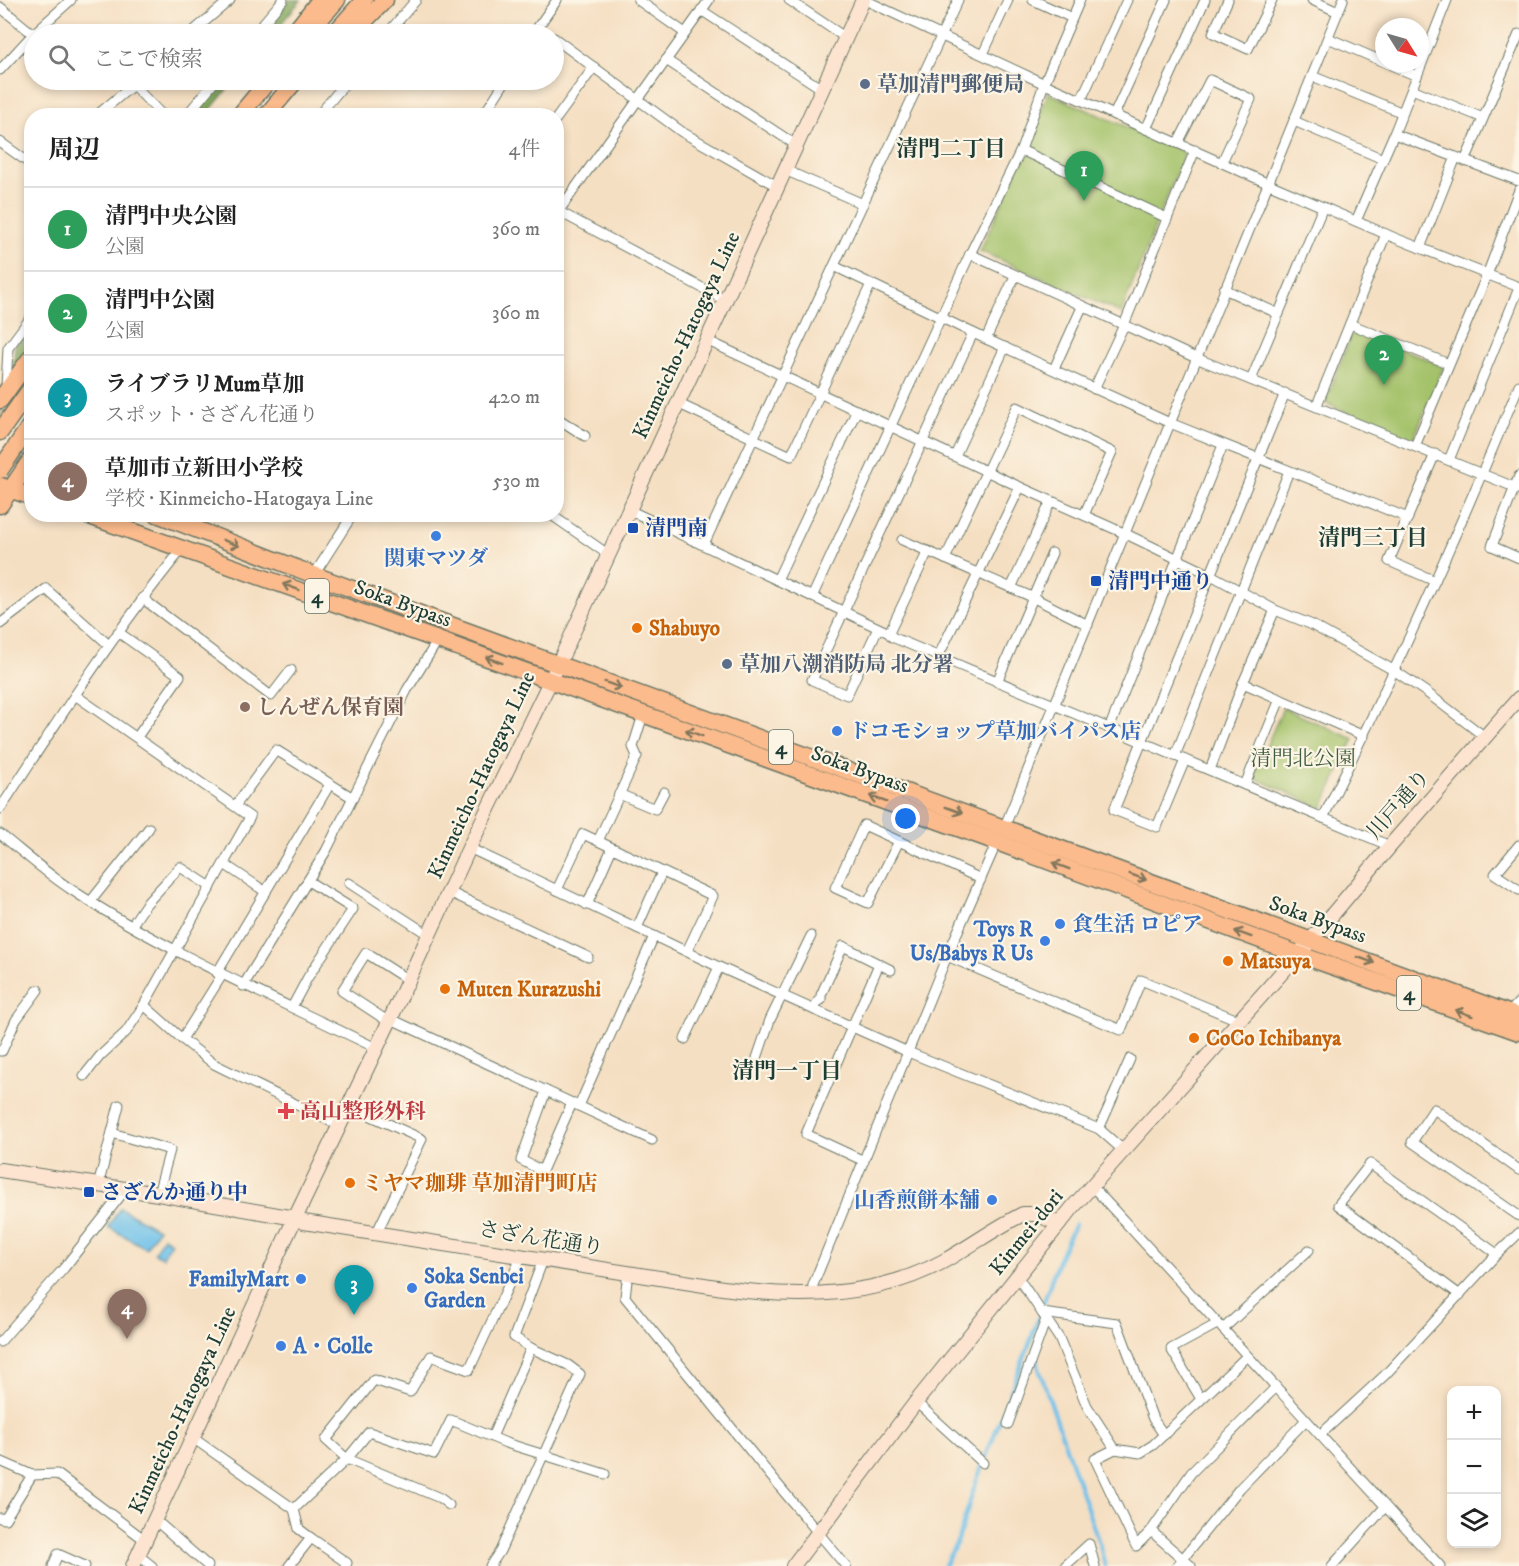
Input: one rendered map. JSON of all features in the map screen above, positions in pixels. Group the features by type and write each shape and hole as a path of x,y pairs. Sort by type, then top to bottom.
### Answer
{"highway":[{"path":"302,24 322,0"},
{"path":"316,24 337,0"},
{"path":"343,24 364,0"},
{"path":"355,24 375,0"},
{"path":"362,24 385,0"},
{"path":"234,108 249,90"},
{"path":"246,108 261,90"},
{"path":"273,108 288,90"},
{"path":"285,108 300,90"},
{"path":"3,395 24,367"},
{"path":"0,432 24,398"},
{"path":"0,470 24,435"},
{"path":"0,457 24,463"},
{"path":"0,505 5,487 24,470"},
{"path":"5,487 24,494"},
{"name":"Soka Bypass","path":"107,522 644,715 1516,1011"},
{"name":"Soka Bypass","path":"200,522 314,575 558,665 1000,835 1298,954 1519,1032"}],"street":[{"path":"44,24 71,0"},
{"path":"202,24 230,0"},
{"path":"263,24 283,0"},
{"path":"396,24 416,0"},
{"path":"541,24 557,0"},
{"path":"638,0 685,33"},
{"path":"564,202 709,0"},
{"path":"789,0 846,38"},
{"path":"864,0 942,34 1044,84 1267,183 1519,288 1449,459"},
{"name":"Kinmeicho-Hatogaya Line","path":"135,1561 390,1021 469,848 558,665 864,0"},
{"path":"704,544 958,0"},
{"path":"983,54 1008,0"},
{"path":"1033,0 1072,18"},
{"path":"812,597 970,254 1021,150 1044,84 1080,0"},
{"path":"1081,100 1127,0"},
{"path":"1114,115 1166,0"},
{"path":"1146,129 1205,0"},
{"path":"1228,0 1213,33 1248,49 1272,0"},
{"path":"1312,0 1338,12"},
{"path":"812,1295 813,1286 908,1052 1055,706 1343,0"},
{"path":"1356,221 1394,134 1447,0"},
{"path":"0,8 24,27"},
{"path":"701,10 822,90"},
{"path":"1420,248 1460,159 1483,118 1519,34"},
{"path":"1328,38 1375,59"},
{"path":"0,70 24,44"},
{"path":"564,45 682,132 777,186"},
{"path":"666,60 796,145"},
{"path":"563,108 594,67"},
{"path":"1407,72 1417,76"},
{"path":"1312,76 1402,113"},
{"path":"1179,143 1210,80 1251,99 1222,162"},
{"path":"1412,89 1483,118"},
{"path":"105,108 127,90"},
{"path":"142,90 157,108"},
{"path":"193,108 208,90"},
{"path":"325,108 340,90"},
{"path":"488,108 500,90"},
{"path":"1294,120 1383,159"},
{"path":"1394,134 1519,181"},
{"path":"0,142 24,159"},
{"path":"1021,150 1167,218"},
{"path":"1094,389 1124,326 1194,150"},
{"path":"785,170 863,204"},
{"path":"1415,446 1487,275 1519,190"},
{"path":"1251,380 1323,207"},
{"path":"564,215 609,236 725,300"},
{"path":"1317,405 1386,234"},
{"path":"970,254 1196,358 1317,405 1517,488"},
{"path":"834,266 973,333 1170,423 1408,518"},
{"path":"986,339 1015,276"},
{"path":"677,403 791,456 871,284"},
{"path":"1224,289 1279,314"},
{"path":"1054,369 1082,307"},
{"path":"1350,324 1449,364"},
{"path":"3,395 8,348 24,327"},
{"path":"878,628 847,695 812,680 973,333"},
{"path":"706,340 1126,534 1211,575 1275,610 1310,624 1395,671 1485,737"},
{"path":"955,456 1005,347"},
{"path":"1323,818 1395,671 1483,473 1519,385"},
{"path":"1185,760 1156,827 1114,810 1285,393"},
{"path":"945,559 1017,406 1112,452 1084,515"},
{"path":"777,580 857,410"},
{"path":"564,423 585,436"},
{"path":"1109,729 1223,445"},
{"path":"1435,454 1389,561 1435,581"},
{"path":"1175,756 1289,471"},
{"path":"1519,476 1517,488 1492,546 1519,558"},
{"path":"938,657 1020,487"},
{"path":"1011,588 1051,501"},
{"path":"629,510 889,633 892,637 1390,846"},
{"path":"314,575 347,522"},
{"path":"561,522 609,555"},
{"path":"902,540 1032,597 1088,625"},
{"path":"0,809 118,632 142,598 183,548"},
{"path":"889,633 928,551"},
{"path":"997,682 1052,553"},
{"path":"0,624 46,589 110,645"},
{"path":"142,598 271,696 291,670"},
{"path":"1210,770 1243,683 1275,610"},
{"path":"118,632 180,676 137,737"},
{"path":"243,986 326,851 407,690 438,640"},
{"path":"1243,683 1364,736"},
{"path":"75,695 250,817 144,1005 126,1032 100,1056 84,1076"},
{"name":"川戸通り","path":"1311,940 1519,698"},
{"path":"1245,785 1281,699"},
{"path":"598,841 637,756 633,747 644,715"},
{"path":"235,806 276,750 353,798"},
{"path":"182,1040 330,784"},
{"path":"619,794 655,809 664,792"},
{"path":"899,841 868,903 835,888 864,825 899,841 981,879"},
{"path":"91,901 149,828"},
{"path":"0,834 71,889 132,926 219,974 376,1048"},
{"path":"557,890 583,834 598,841 713,896 687,951"},
{"path":"1519,845 1495,874 1519,890"},
{"path":"469,848 851,1027 1099,1129 1123,1150"},
{"path":"587,904 612,848"},
{"path":"224,864 266,892"},
{"path":"132,926 146,904 180,867 211,887"},
{"path":"637,928 662,872"},
{"path":"292,1007 308,977 353,909 308,881"},
{"path":"349,883 429,935"},
{"path":"449,892 588,957"},
{"path":"546,1091 521,1160 542,1171 576,1105 654,936"},
{"path":"758,1058 770,1020 811,936"},
{"name":"Kinmei-dori","path":"793,1566 916,1402 1059,1224 1311,940"},
{"path":"814,1010 818,1001 821,1000 821,995 843,946 891,970"},
{"path":"408,980 366,953 342,991 390,1021 652,1140"},
{"path":"947,957 1121,1029 1141,981 1240,1021"},
{"path":"864,1161 806,1134 879,963"},
{"path":"685,1039 719,967"},
{"path":"0,1051 16,1020 38,990"},
{"path":"144,1005 182,1040 214,1064 340,1126"},
{"path":"1099,1129 1130,1059"},
{"path":"98,1186 119,1105"},
{"path":"349,1106 422,1139 376,1234"},
{"path":"1519,1170 1434,1109 1412,1142 1519,1216"},
{"path":"112,1133 170,1150 158,1194"},
{"path":"1460,1295 1338,1205 1370,1164 1497,1254"},
{"name":"さざん花通り","path":"0,1170 158,1194 376,1234 752,1292 812,1295 858,1289 943,1262 1023,1214 1036,1214 1059,1224"},
{"path":"1092,1186 1440,1566"},
{"path":"0,1342 64,1268 125,1190"},
{"path":"1320,1436 1385,1375 1519,1233"},
{"path":"1201,1399 1171,1349 1220,1327 1309,1250"},
{"path":"449,1505 440,1498 347,1459 326,1440 374,1380 410,1392 431,1356 469,1370 522,1256"},
{"path":"490,1566 500,1551 580,1374 568,1365 514,1338 543,1260"},
{"path":"628,1273 625,1297 846,1566"},
{"path":"1017,1276 1059,1338 1086,1406 1115,1449"},
{"path":"1008,1424 1044,1316"},
{"path":"1044,1316 1117,1323 1153,1419 1164,1435"},
{"path":"492,1437 531,1348"},
{"path":"1247,1356 1153,1445 1140,1453 1115,1449 1095,1460 1136,1546 1151,1531 1191,1473 1276,1387"},
{"path":"916,1402 983,1463"},
{"path":"294,1509 347,1459 369,1432 434,1454 451,1420 492,1437 605,1474"},
{"path":"1151,1531 1184,1564 1240,1488 1306,1420"},
{"path":"193,1438 294,1509 299,1529 347,1563 345,1566"},
{"path":"0,1461 32,1475 57,1474 145,1539"},
{"path":"0,1518 5,1519 32,1475"},
{"path":"1332,1566 1385,1507"},
{"path":"160,1525 208,1566"},
{"path":"289,1566 311,1538"},
{"path":"1065,1566 1089,1544 1095,1566"},
{"path":"53,1566 58,1554 85,1566"},
{"path":"135,1561 152,1566"}],"green space":[{"path":"289,0 301,0 281,24 269,24"},
{"path":"213,90 227,90 212,108 198,108"},
{"path":"1048,93 1185,152 1121,313 980,251 1027,148"},
{"path":"1353,330 1444,366 1413,440 1325,403"},
{"path":"24,334 24,356 17,369 13,368 15,346"},
{"name":"清門北公園","path":"1283,708 1354,739 1322,808 1253,777"}],"water":[{"path":"120,1208 158,1229 146,1248 108,1227"},
{"path":"163,1237 171,1242 163,1257 154,1253"}],"waterway":[{"path":"944,1566 958,1540 976,1482 1030,1342 1059,1258 1075,1224"},
{"path":"1035,1357 1105,1566"}],"tunnel":[{"path":"0,415 24,380"},
{"path":"0,487 24,451"}],"place":[{"name":"草加清門郵便局","path":"865,84"},
{"name":"清門中央公園","path":"1084,201"},
{"name":"清門中公園","path":"1384,385"},
{"name":"清門南","path":"633,528"},
{"name":"関東マツダ","path":"436,536"},
{"name":"清門中通り","path":"1096,581"},
{"name":"Shabuyo","path":"637,628"},
{"name":"草加八潮消防局 北分署","path":"727,664"},
{"name":"しんぜん保育園","path":"245,707"},
{"name":"ドコモショップ草加バイパス店","path":"837,731"},
{"name":"食生活 ロピア","path":"1060,924"},
{"name":"Toys R Us/Babys R Us","path":"1045,941"},
{"name":"Matsuya","path":"1228,961"},
{"name":"Muten Kurazushi","path":"445,989"},
{"name":"CoCo Ichibanya","path":"1194,1038"},
{"name":"高山整形外科","path":"286,1111"},
{"name":"ミヤマ珈琲 草加清門町店","path":"350,1183"},
{"name":"さざんか通り中","path":"89,1192"},
{"name":"山香煎餅本舗","path":"992,1200"},
{"name":"FamilyMart","path":"301,1279"},
{"name":"Soka Senbei Garden","path":"412,1288"},
{"name":"ライブラリMum草加","path":"354,1315"},
{"name":"草加市立新田小学校","path":"127,1339"},
{"name":"A・Colle","path":"281,1346"}],"district":[{"name":"清門二丁目","path":"951,148"},
{"name":"清門三丁目","path":"1373,537"},
{"name":"清門一丁目","path":"787,1070"}]}
